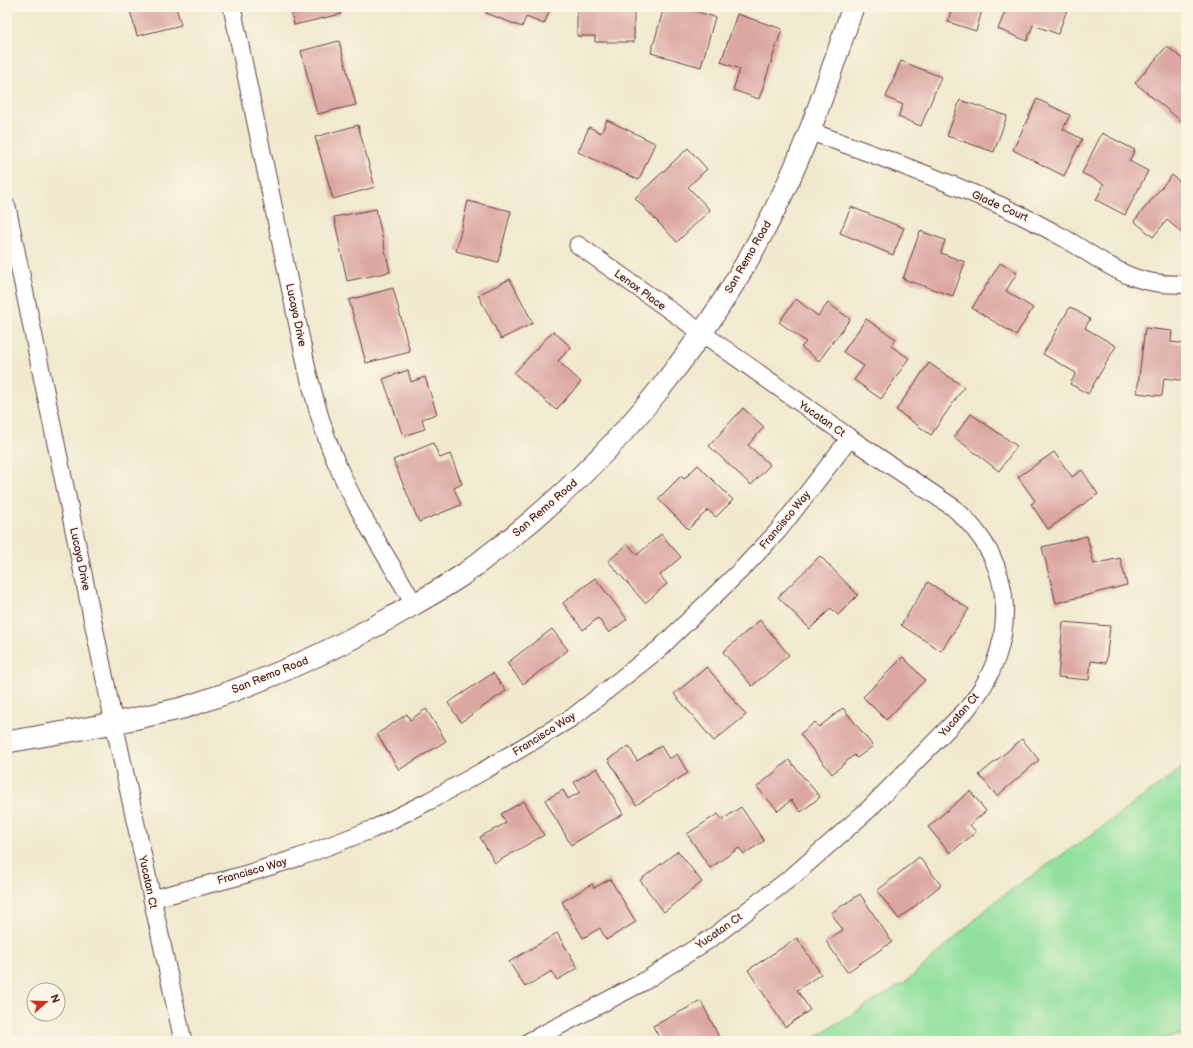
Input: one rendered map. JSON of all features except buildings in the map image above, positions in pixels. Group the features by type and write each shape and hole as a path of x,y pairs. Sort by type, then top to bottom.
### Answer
{"street":[{"name":"Lucaya Drive","path":"232,7 316,406 336,463 351,494 414,604"},
{"name":"San Remo Road","path":"7,742 114,723 187,707 268,678 336,648 465,574 552,505 612,445 657,392 702,334 759,241 782,197 810,131 852,7"},
{"name":"Glade Court","path":"810,131 1013,211 1065,238 1112,269 1130,277 1162,284 1186,284"},
{"name":"Lucaya Drive","path":"7,207 114,723"},
{"name":"Lenox Place","path":"578,245 702,334"},
{"name":"Yucatan Ct","path":"530,1041 643,982 713,937 794,876 868,810 967,709 985,683 1000,652 1004,622 1002,588 996,565 983,539 968,521 954,508 850,438 702,334"},
{"name":"Francisco Way","path":"152,899 240,876 300,857 372,829 429,801 485,770 573,717 659,649 744,567 778,531 850,438"},
{"name":"Yucatan Ct","path":"114,723 183,1041"}],"green space":[{"path":"1186,757 1186,1034 1147,1041 808,1041 907,981 998,899 1091,835 1180,770"}]}
